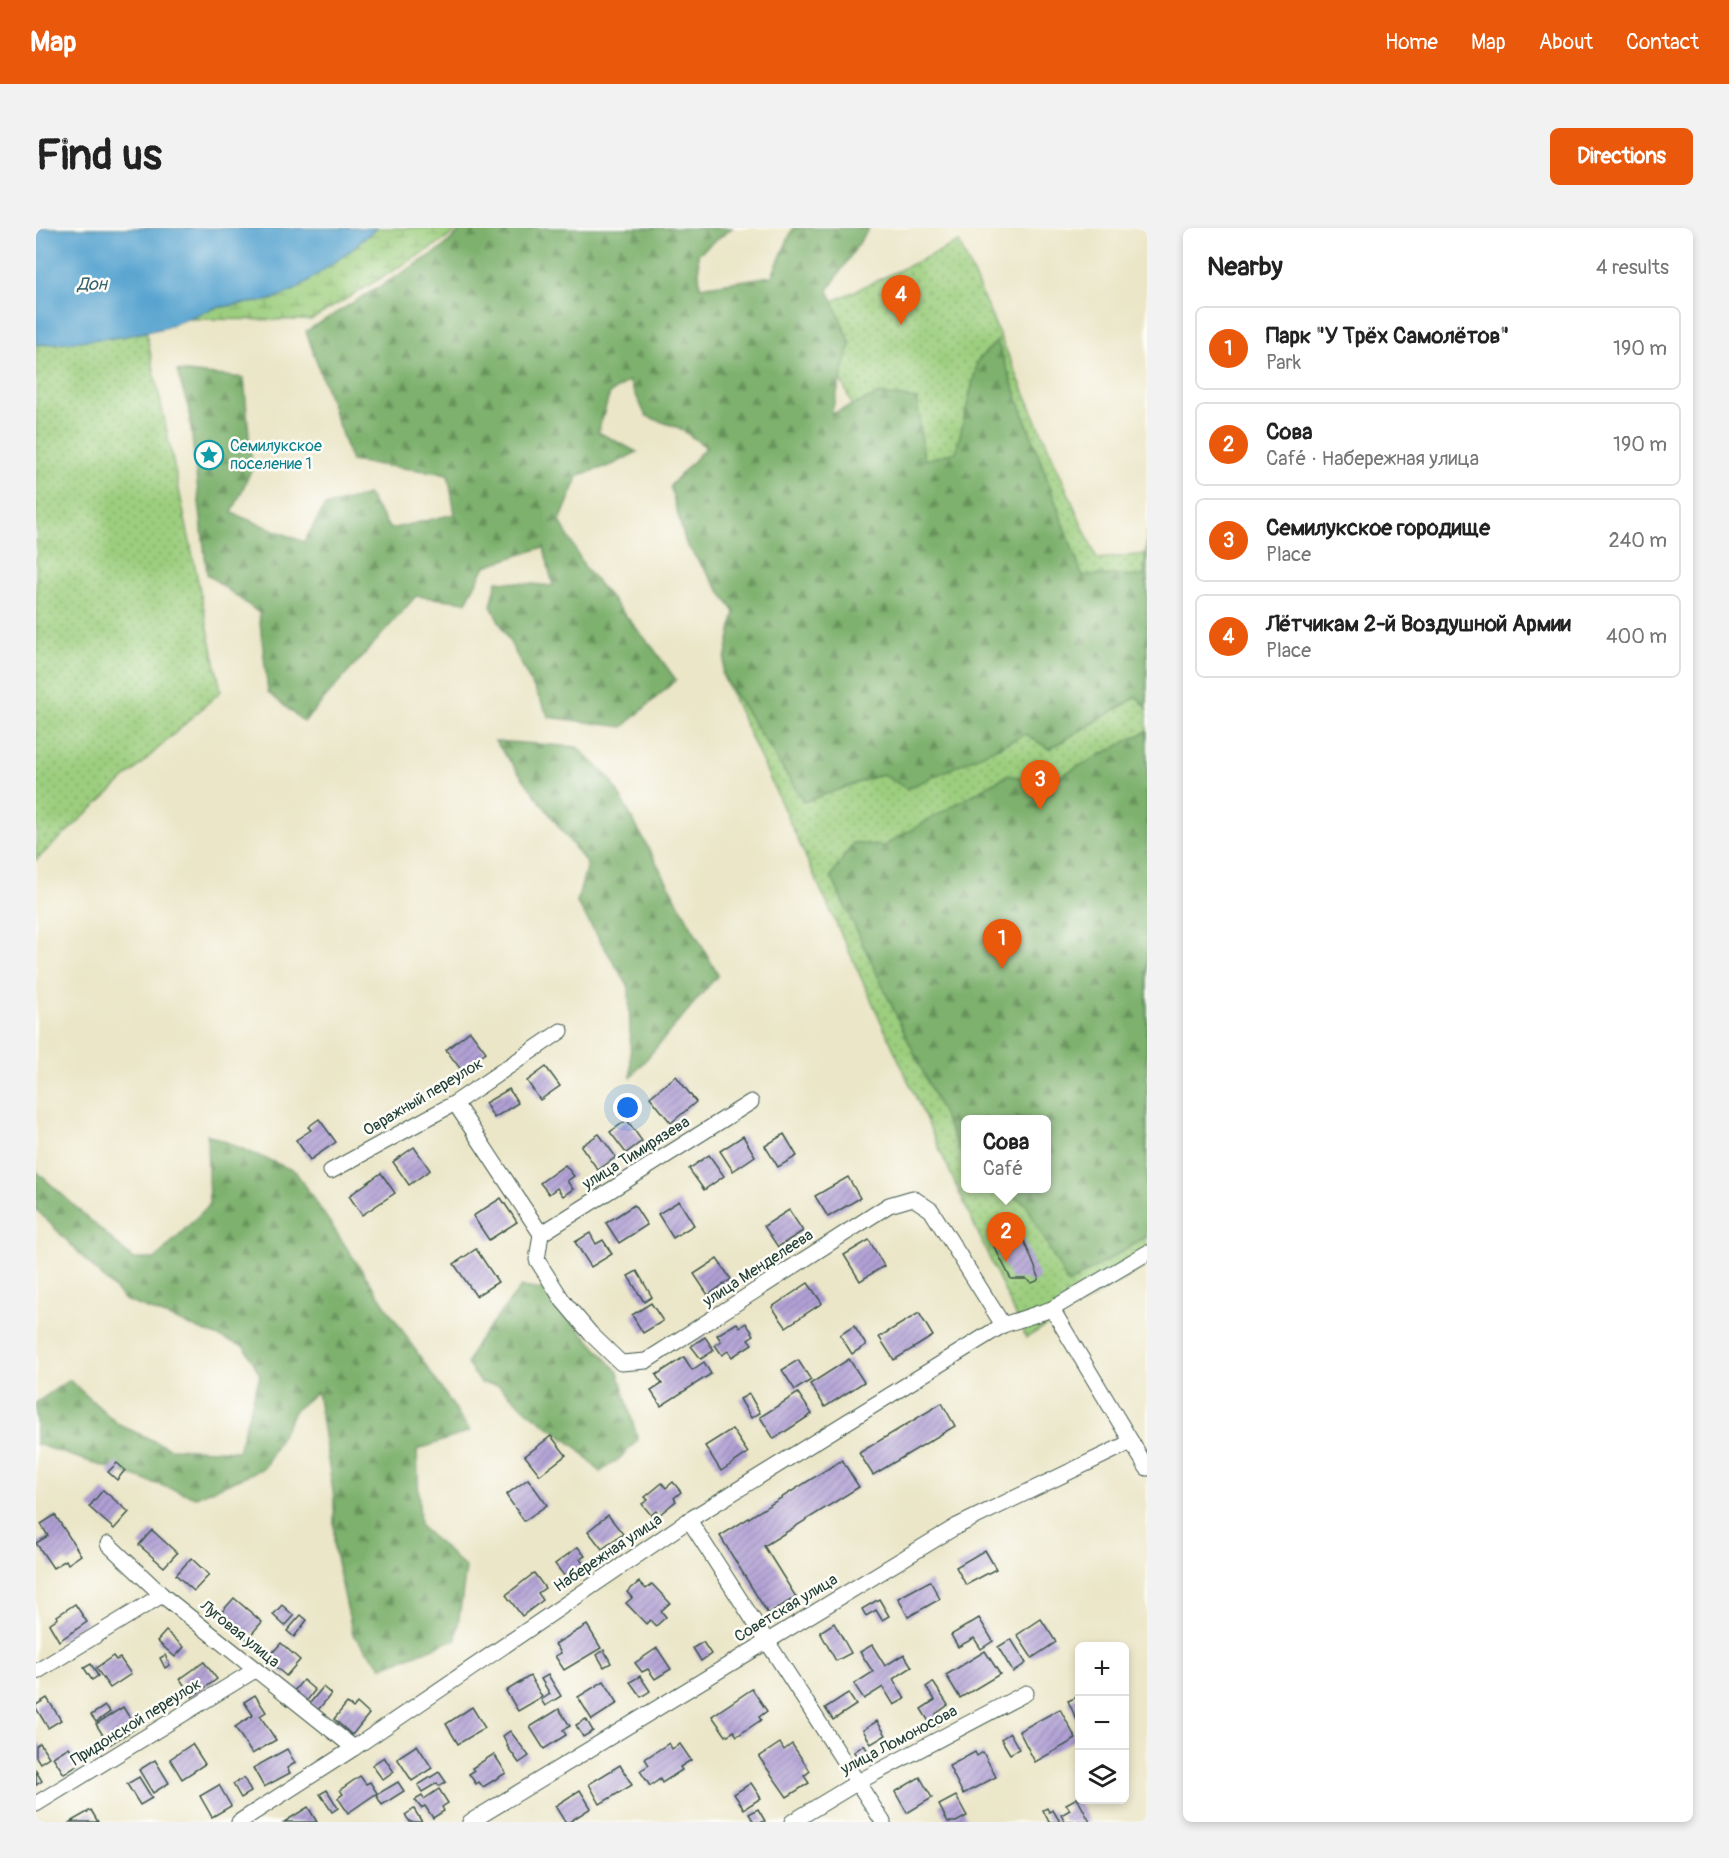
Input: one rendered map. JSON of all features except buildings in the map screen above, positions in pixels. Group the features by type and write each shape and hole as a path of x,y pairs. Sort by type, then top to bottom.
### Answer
{"street":[{"name":"Овражный переулок","path":"331,1171 455,1104 561,1031"},
{"name":"улица Тимирязева","path":"541,1234 751,1102"},
{"path":"455,1104 541,1234"},
{"name":"улица Менделеева","path":"541,1234 537,1260 563,1301 591,1334 621,1363 646,1361 889,1205 913,1198 932,1210 1003,1325"},
{"name":"Набережная улица","path":"239,1822 354,1748 689,1520 1003,1325 1052,1309 1147,1253"},
{"path":"1052,1309 1147,1468"},
{"name":"Советская улица","path":"470,1822 957,1526 1131,1442"},
{"path":"689,1520 883,1822"},
{"name":"Луговая улица","path":"108,1544 162,1595 354,1748"},
{"path":"36,1672 162,1595"},
{"name":"Придонской переулок","path":"36,1804 255,1670"},
{"name":"улица Ломоносова","path":"792,1822 858,1782 1026,1693"}],"green space":[{"path":"376,228 459,228 446,239 311,320 186,319 214,308 271,300 349,252"},
{"path":"463,228 732,228 698,254 700,287 772,276 793,228 869,228 828,290 851,344 831,414 880,394 917,399 924,460 956,452 978,360 997,341 1082,575 1144,576 1147,532 1147,708 1137,697 1049,749 1026,734 907,789 882,774 804,802 722,674 735,612 686,544 670,486 706,447 679,428 646,416 629,381 610,393 598,432 637,452 612,465 579,475 560,521 586,569 653,648 676,680 623,727 549,717 491,606 497,581 553,586 544,547 485,566 466,602 416,596 304,722 268,692 259,613 207,574 189,410 177,371 244,378 252,468 232,513 304,542 325,506 368,495 390,529 455,514 448,474 351,461 306,331 440,250"},
{"path":"959,242 1097,559 1147,554 1147,1265 1026,1338 722,674 855,412 812,311"},
{"path":"146,332 221,691 36,860 36,337"},
{"path":"1147,731 1147,1236 1068,1284 1025,1203 1005,1193 1051,1193 1051,1115 961,1115 961,1153 831,876 853,843 883,846 1007,775 1048,782"},
{"path":"495,741 577,747 611,780 718,975 631,1077 629,987 577,903 587,864"},
{"path":"207,1134 295,1171 470,1431 417,1450 420,1526 466,1568 456,1639 382,1667 353,1635 334,1549 334,1498 317,1392 295,1410 264,1468 196,1497 36,1444 36,1403 69,1380 118,1424 169,1448 238,1451 260,1375 245,1347 125,1300 36,1209 36,1171 133,1259 155,1259 209,1205"},
{"path":"521,1287 544,1290 618,1372 638,1440 619,1459 600,1472 577,1448 498,1385 481,1383 467,1364 476,1344"}],"water":[{"name":"Дон","path":"36,228 376,228 349,252 295,290 271,300 214,308 164,328 121,337 36,345"}],"place":[{"name":"Лётчикам 2-й Воздушной Армии","path":"901,325"},
{"name":"Семилукское поселение 1","path":"209,455"},
{"name":"Семилукское городище","path":"1040,810"},
{"name":"Парк \"У Трёх Самолётов\"","path":"1002,969"},
{"name":"Сова","path":"1006,1262"}]}
